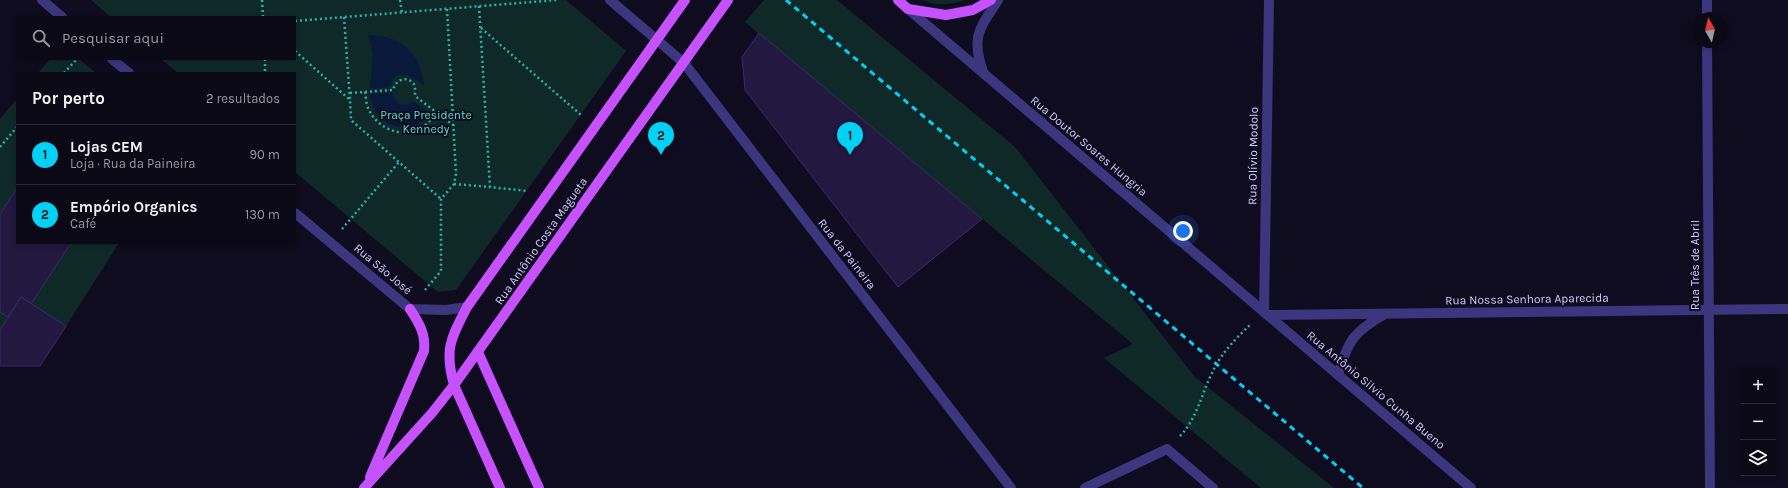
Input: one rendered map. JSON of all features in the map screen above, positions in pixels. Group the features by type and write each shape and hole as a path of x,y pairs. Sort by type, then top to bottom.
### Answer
{"main road":[{"name":"Rua Antônio Costa Magueta","path":"500,488 454,386 449,370 448,350 453,334 467,306 685,0"},
{"name":"Rua Antônio Costa Magueta","path":"365,488 454,386 728,0"},
{"name":"Rua Doutor Soares Hungria","path":"898,0 908,9"},
{"path":"908,9 946,15 973,10 991,0"},
{"path":"365,488 424,351 426,340 422,328 410,309"},
{"path":"478,352 539,488"}],"street":[{"path":"42,0 61,16"},
{"name":"Rua da Paineira","path":"610,0 684,63 1011,488"},
{"path":"983,72 979,59 977,39 982,25 998,0"},
{"name":"Rua Olívio Modolo","path":"1265,313 1269,0"},
{"path":"1707,0 1707,12"},
{"name":"Rua Doutor Soares Hungria","path":"908,9 1265,313"},
{"name":"Rua Três de Abril","path":"1707,48 1710,488"},
{"path":"113,60 128,72"},
{"name":"Rua São José","path":"296,213 410,309 446,310 467,306"},
{"name":"Rua Nossa Senhora Aparecida","path":"1265,313 1788,309"},
{"name":"Rua Antônio Silvio Cunha Bueno","path":"1265,313 1471,488"},
{"path":"1338,375 1349,343 1354,335 1368,323 1386,313"},
{"path":"1085,488 1166,449 1213,488"}],"path":[{"path":"262,0 263,16"},
{"path":"400,0 402,12"},
{"path":"498,0 498,5"},
{"path":"296,21 557,0"},
{"path":"479,6 490,187"},
{"path":"410,309 441,271 441,199 454,184 456,174 447,9"},
{"path":"344,17 351,120 441,199"},
{"path":"480,28 595,128"},
{"path":"296,52 350,100"},
{"path":"65,72 76,60"},
{"path":"265,60 265,72"},
{"path":"350,93 393,90 394,85 400,80 410,80 415,86 415,96 454,125"},
{"path":"365,92 368,109 375,119 385,128 396,132 409,132 421,128 430,121 436,113"},
{"path":"0,147 16,128"},
{"path":"331,243 399,162"},
{"path":"454,184 547,194"},
{"path":"1166,449 1188,428 1217,364 1239,336 1265,313"}],"green space":[{"name":"Praça Presidente Kennedy","path":"91,0 566,0 626,51 456,290 438,292 296,173 296,72 177,72 162,60 296,60 296,16 110,16"},
{"path":"764,0 837,0 1015,147 1194,376 1334,488 1261,488 1104,358 1133,344 745,22"},
{"path":"922,0 965,0 944,4"},
{"path":"49,60 80,60 95,72 39,72"},
{"path":"16,100 16,190 0,214 0,119"},
{"path":"70,244 118,244 66,326 31,304"},
{"path":"0,312 8,317 0,330"}],"water":[{"path":"368,35 390,38 407,48 414,55 419,64 424,86 405,74 400,74 392,80 389,87 370,89 373,53"},
{"path":"392,92 395,100 400,104 403,105 414,101 431,115 422,122 412,126 393,126 378,115 373,106 370,94"}],"building":[{"path":"759,33 982,219 898,287 745,90 742,57"},
{"path":"16,190 16,244 70,244 31,304 21,297 8,317 0,312 0,214"},
{"path":"21,297 66,326 40,366 0,366 0,330"}],"railway":[{"path":"786,0 1363,488"}],"place":[{"name":"Empório Organics","path":"661,155"},
{"name":"Lojas CEM","path":"850,155"}]}
